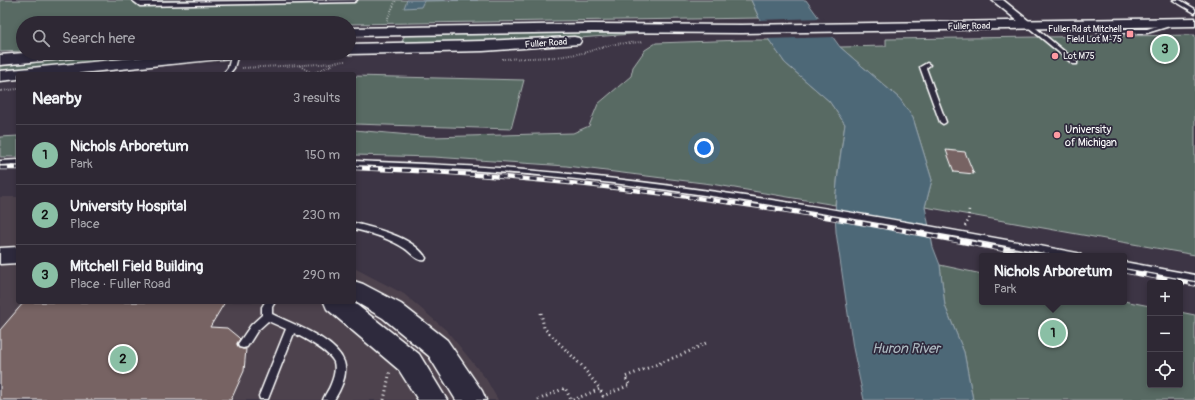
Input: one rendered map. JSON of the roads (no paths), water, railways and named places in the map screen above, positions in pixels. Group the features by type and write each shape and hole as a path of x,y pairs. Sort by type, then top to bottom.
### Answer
{"main road":[{"name":"Fuller Road","path":"356,31 387,25 742,29 1195,22"},
{"path":"356,47 378,38 387,25"},
{"name":"Fuller Road","path":"356,49 525,45 742,29"},
{"path":"0,60 16,58"},
{"path":"43,72 161,60"},
{"path":"0,76 16,74"},
{"path":"0,256 16,255"},
{"path":"356,291 392,311 438,348 472,400"},
{"path":"338,304 409,362 433,400"}],"street":[{"path":"997,0 1029,25"}],"lane":[{"path":"135,0 140,4 354,0"},
{"path":"1176,0 1195,11"},
{"path":"1029,25 1075,63"},
{"path":"228,72 231,68 233,60"},
{"path":"927,65 924,67 943,122"},
{"path":"0,162 16,162"},
{"path":"356,163 428,166 559,175 727,196 1060,253"},
{"path":"356,227 400,242 417,252 422,258"},
{"path":"1127,266 1195,278"},
{"path":"243,344 254,328 267,316 267,307 269,304"},
{"path":"267,316 323,345 337,358 340,373 337,387 328,400"},
{"path":"264,396 291,328"}],"water":[{"path":"407,0 478,0 424,1 421,7 404,8"},
{"name":"Huron River","path":"751,0 806,0 840,47 900,99 913,118 932,180 925,207 933,247 940,265 945,306 964,352 973,400 864,400 853,348 835,218 836,192 845,124 829,101 785,63 769,40"}],"railway":[{"path":"0,168 16,168"},
{"path":"356,168 494,176 634,190 773,209 911,232"},
{"path":"906,231 1022,253"},
{"path":"1127,272 1195,284"}],"place":[{"name":"Fuller Rd at Mitchell Field Lot M-75","path":"1130,34"},
{"name":"Mitchell Field Building","path":"1165,49"},
{"name":"Lot M75","path":"1055,56"},
{"name":"University of Michigan","path":"1057,135"},
{"name":"Nichols Arboretum","path":"1053,333"},
{"name":"University Hospital","path":"123,359"}]}
